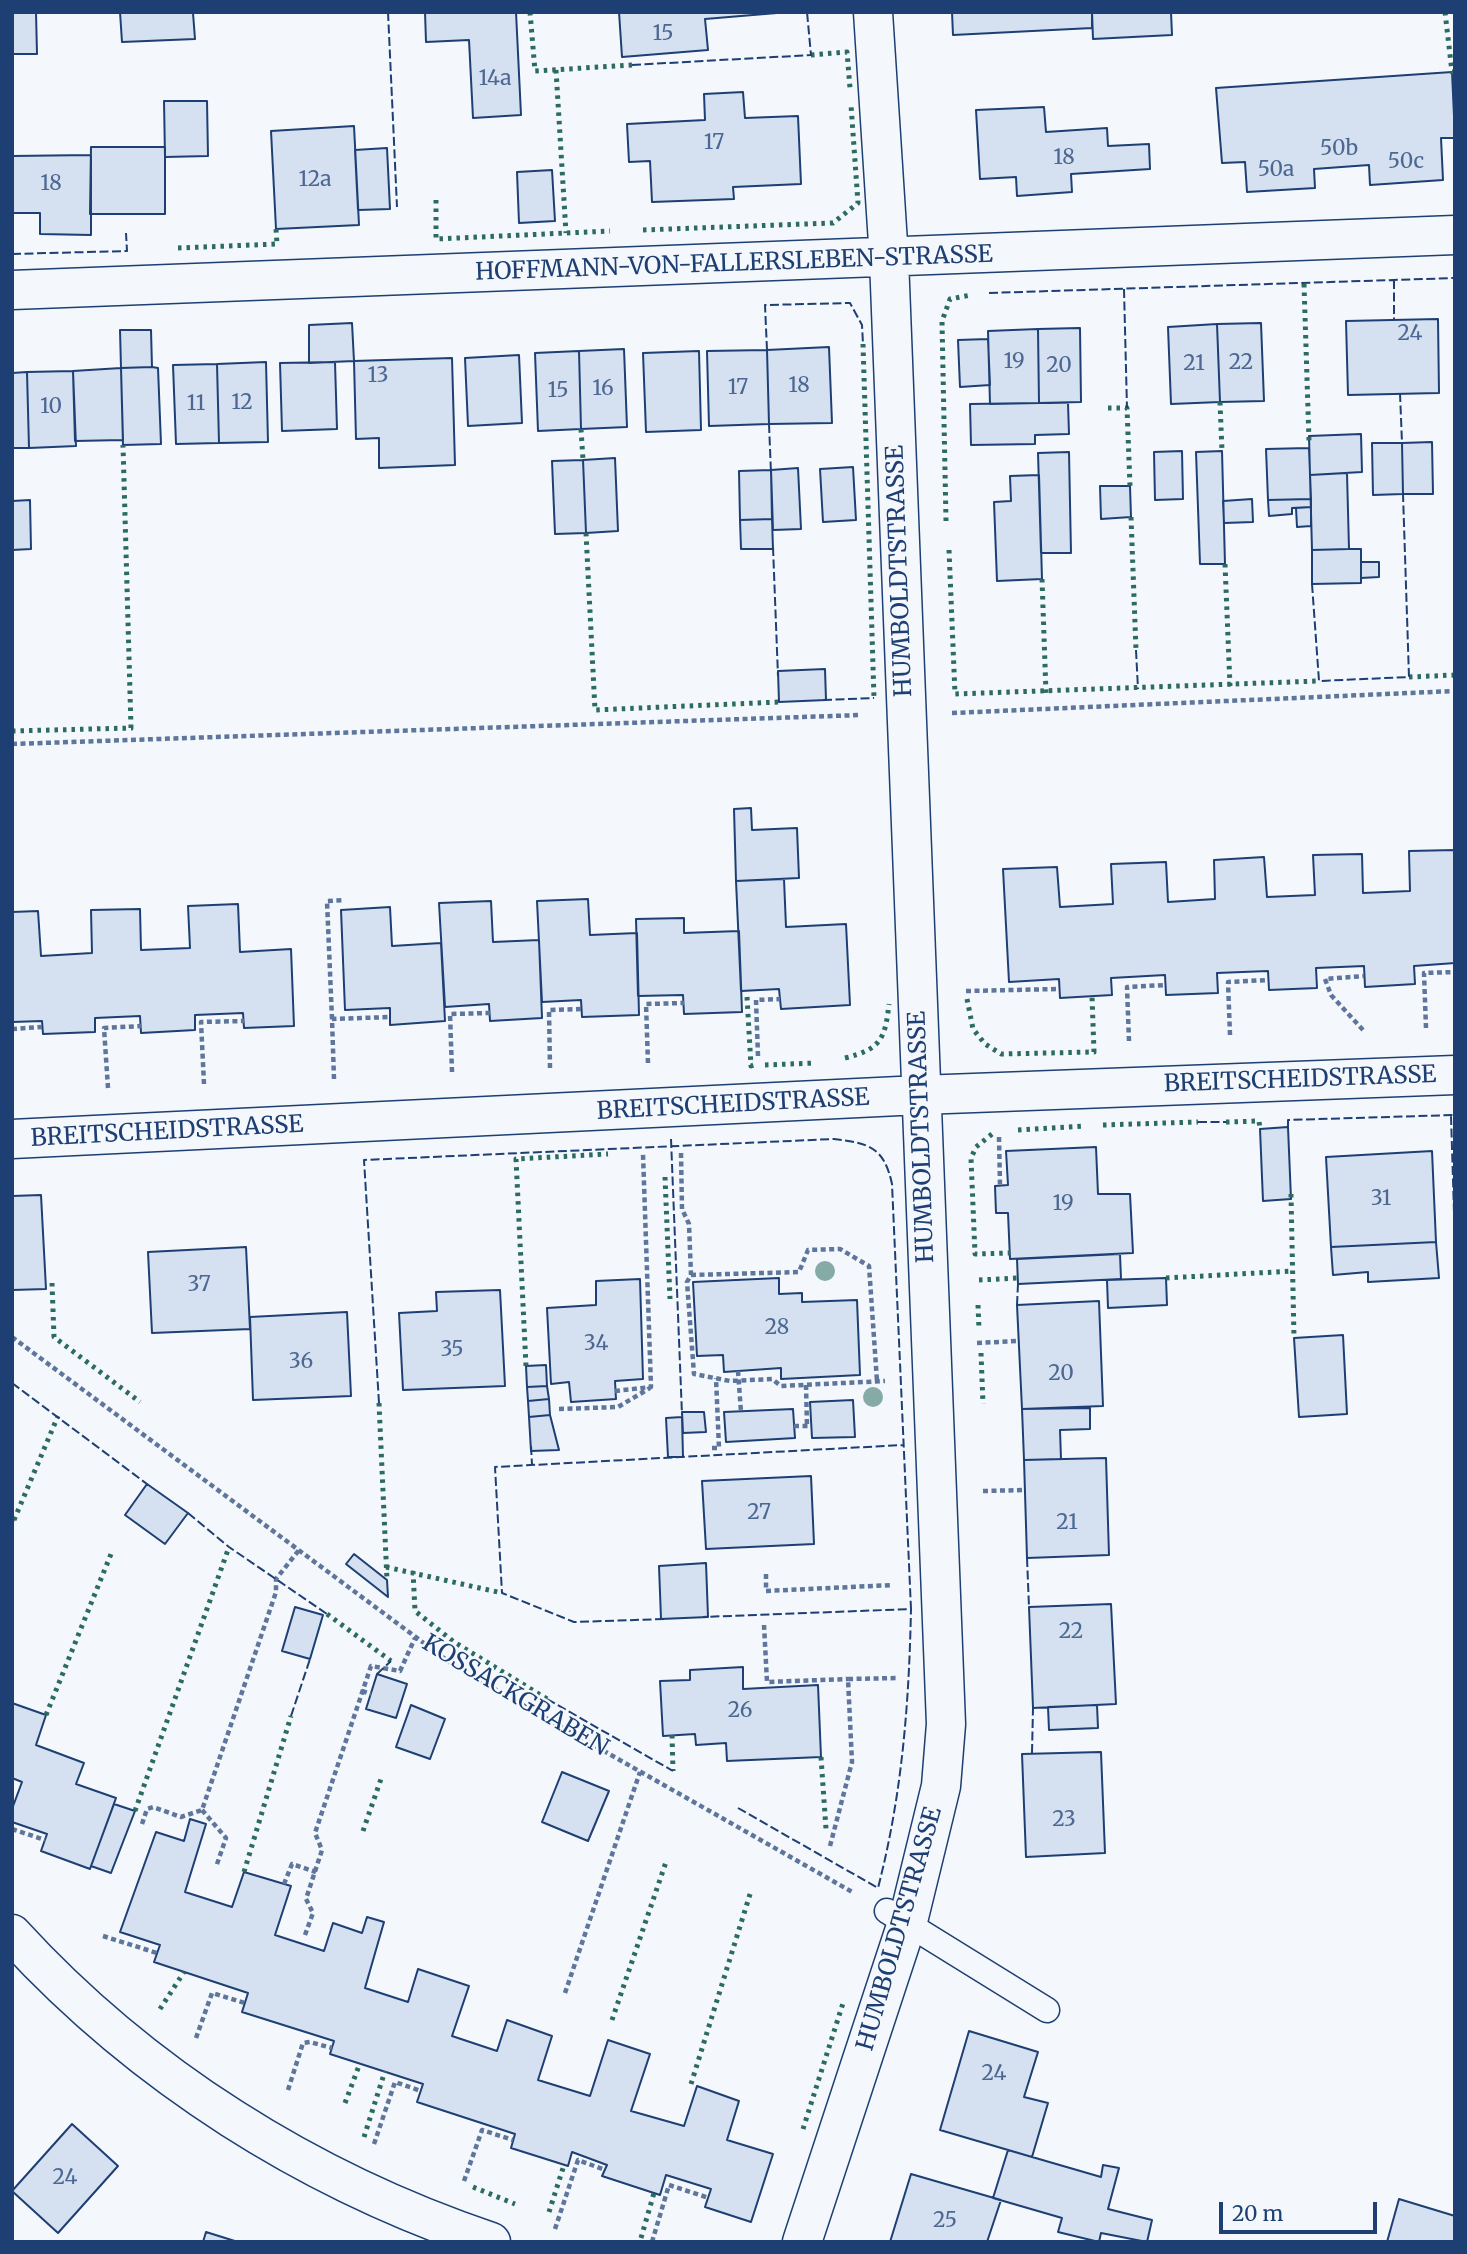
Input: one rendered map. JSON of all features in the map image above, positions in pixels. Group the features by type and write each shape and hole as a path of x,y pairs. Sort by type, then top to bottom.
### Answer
{"street":[{"name":"HUMBOLDTSTRASSE","path":"802,2242 897,1917 940,1786 947,1724 889,259 873,12"},
{"name":"HOFFMANN-VON-FALLERSLEBEN-STRASSE","path":"12,290 889,259 1455,235"},
{"name":"BREITSCHEIDSTRASSE","path":"12,1139 920,1095 1455,1075"},
{"path":"12,1934 54,1977 149,2062 237,2123 320,2169 425,2220 491,2242"}],"lane":[{"path":"897,1917 1047,2010"}],"path":[{"path":"940,713 1455,691"},
{"path":"12,744 873,714"},
{"path":"334,1084 327,901 344,900"},
{"path":"1426,1034 1423,973 1455,972"},
{"path":"1364,976 1325,979 1331,995 1366,1032"},
{"path":"1230,1042 1228,982 1268,980"},
{"path":"1130,1047 1127,986 1166,985"},
{"path":"952,991 1059,989"},
{"path":"759,1064 756,1000 780,999"},
{"path":"648,1069 646,1004 684,1003"},
{"path":"551,1073 549,1010 581,1009"},
{"path":"453,1078 450,1014 490,1013"},
{"path":"331,1020 390,1017"},
{"path":"204,1089 201,1022 244,1021"},
{"path":"108,1093 104,1028 141,1026"},
{"path":"12,1029 42,1027"},
{"path":"680,1145 682,1209 689,1224 691,1275 687,1282 694,1374 739,1381 772,1379 781,1386 892,1380"},
{"path":"642,1147 651,1387"},
{"path":"999,1163 1000,1185"},
{"path":"691,1275 799,1272 808,1250 840,1249 869,1266 877,1381"},
{"name":"KOSSACKGRABEN","path":"12,1337 456,1667 897,1917"},
{"path":"998,1341 1018,1341"},
{"path":"738,1371 741,1412"},
{"path":"712,1448 719,1448 716,1378"},
{"path":"795,1378 796,1385"},
{"path":"794,1426 809,1426 806,1385"},
{"path":"615,1391 651,1387"},
{"path":"559,1409 618,1407 651,1387"},
{"path":"1005,1490 1024,1490"},
{"path":"202,1810 276,1592 276,1579 299,1550"},
{"path":"766,1574 766,1591 897,1585"},
{"path":"764,1625 767,1682 909,1678"},
{"path":"305,1935 313,1913 306,1899 322,1850 315,1833 362,1690 371,1666 400,1671 415,1638"},
{"path":"830,1846 852,1762 848,1679"},
{"path":"362,1690 371,1694"},
{"path":"565,1993 640,1771"},
{"path":"142,1824 147,1809 153,1807 181,1817 202,1810"},
{"path":"202,1810 226,1838 216,1867"},
{"path":"12,1829 45,1840"},
{"path":"284,1884 292,1864 316,1872"},
{"path":"103,1936 157,1953"},
{"path":"194,2043 212,1993 245,2003"},
{"path":"288,2090 303,2043 310,2042 331,2048"},
{"path":"372,2150 395,2082 421,2091"},
{"path":"462,2185 482,2130 513,2140"},
{"path":"555,2229 578,2160 605,2170"},
{"path":"652,2242 669,2185 709,2198"}],"building":[{"path":"12,12 36,12 37,54 12,54"},
{"path":"120,12 193,13 195,39 122,42"},
{"path":"425,12 516,12 521,115 473,118 469,40 426,42"},
{"path":"619,12 789,12 705,19 708,50 622,57"},
{"path":"952,12 1092,12 1092,28 953,35"},
{"path":"1092,12 1171,12 1172,35 1093,39"},
{"path":"1452,72 1455,138 1441,138 1443,180 1370,185 1369,165 1314,169 1315,188 1247,192 1245,162 1222,163 1216,88"},
{"path":"743,92 745,118 798,116 801,184 733,187 734,199 652,202 650,161 629,162 627,124 705,120 704,94"},
{"path":"164,101 207,101 208,156 165,157"},
{"path":"1044,107 1046,132 1107,128 1108,146 1149,144 1150,169 1071,174 1072,192 1017,196 1016,177 980,179 976,110"},
{"path":"354,126 359,225 276,229 271,131"},
{"path":"91,147 165,147 165,214 90,214"},
{"path":"387,148 390,209 358,210 355,150"},
{"path":"91,155 91,235 40,234 40,213 12,213 12,156"},
{"path":"552,170 555,221 519,223 517,172"},
{"path":"1438,319 1439,393 1348,395 1346,321"},
{"path":"352,323 354,361 309,363 309,325"},
{"path":"1261,323 1264,401 1220,402 1217,324"},
{"path":"1217,324 1220,402 1171,404 1168,327"},
{"path":"1080,328 1081,402 1039,403 1038,329"},
{"path":"1038,329 1039,403 990,404 988,331"},
{"path":"120,330 151,330 152,367 121,368"},
{"path":"988,339 990,385 960,387 958,340"},
{"path":"829,347 832,423 769,424 767,350"},
{"path":"624,349 627,427 581,429 579,351"},
{"path":"767,350 769,424 709,426 707,351"},
{"path":"579,351 581,429 538,431 535,353"},
{"path":"699,351 701,430 646,432 643,353"},
{"path":"519,355 522,423 468,426 465,358"},
{"path":"452,358 455,465 379,468 379,438 356,439 354,361"},
{"path":"266,362 268,442 219,443 217,364"},
{"path":"335,362 337,429 282,431 280,363"},
{"path":"217,364 219,443 176,444 173,365"},
{"path":"121,368 158,368 161,444 123,445"},
{"path":"121,368 123,440 75,441 73,371"},
{"path":"73,371 76,446 29,448 27,372"},
{"path":"27,372 29,448 12,448 12,373"},
{"path":"1068,403 1069,434 1035,435 1035,444 971,445 970,404"},
{"path":"1361,434 1362,472 1310,475 1309,436"},
{"path":"1432,442 1433,494 1403,494 1402,443"},
{"path":"1372,443 1402,443 1403,494 1373,495"},
{"path":"1309,448 1311,499 1268,500 1266,449"},
{"path":"1182,451 1183,499 1155,500 1154,452"},
{"path":"1222,451 1225,564 1200,564 1196,452"},
{"path":"1069,452 1071,553 1041,553 1038,453"},
{"path":"615,458 618,531 586,533 583,460"},
{"path":"583,460 586,533 555,534 552,461"},
{"path":"853,467 856,520 823,522 820,469"},
{"path":"798,468 801,529 773,530 771,470"},
{"path":"771,470 772,519 740,520 739,471"},
{"path":"1347,473 1349,549 1312,550 1310,475"},
{"path":"1039,475 1042,579 997,581 994,502 1011,501 1010,476"},
{"path":"1100,486 1130,486 1131,517 1101,519"},
{"path":"1252,499 1253,522 1224,523 1223,501"},
{"path":"1311,499 1311,507 1292,508 1292,514 1269,516 1268,500"},
{"path":"30,500 31,549 12,550 12,501"},
{"path":"1311,507 1311,526 1297,527 1296,508"},
{"path":"772,519 773,549 741,549 740,520"},
{"path":"1361,549 1361,583 1312,584 1312,550"},
{"path":"1361,562 1379,562 1379,577 1361,578"},
{"path":"825,669 826,700 779,702 778,671"},
{"path":"751,808 752,830 797,828 799,878 736,881 734,809"},
{"path":"1455,850 1455,963 1414,966 1415,984 1365,987 1364,966 1316,968 1317,988 1269,990 1268,971 1217,973 1218,993 1166,995 1165,975 1111,978 1112,995 1060,998 1059,979 1009,982 1003,869 1057,867 1060,907 1113,904 1111,864 1166,862 1168,902 1215,899 1214,860 1264,857 1267,897 1315,895 1313,855 1362,854 1363,893 1410,891 1409,851"},
{"path":"784,879 786,927 846,924 850,1005 781,1009 779,989 741,991 736,881"},
{"path":"588,899 590,935 637,933 639,1015 582,1017 581,1000 542,1002 537,901"},
{"path":"491,901 493,942 539,940 542,1018 490,1021 489,1004 445,1007 439,903"},
{"path":"238,904 240,952 291,949 294,1026 244,1028 243,1013 195,1015 195,1030 141,1033 140,1016 95,1018 95,1032 43,1034 42,1021 12,1022 12,912 38,911 41,956 92,953 91,910 140,909 141,950 190,948 188,906"},
{"path":"390,907 392,946 441,943 445,1021 390,1025 390,1008 345,1010 341,910"},
{"path":"684,918 684,933 739,931 742,1012 684,1014 683,995 638,996 636,919"},
{"path":"1288,1127 1291,1199 1263,1201 1260,1129"},
{"path":"1096,1147 1098,1194 1130,1194 1133,1253 1010,1259 1008,1213 996,1213 995,1186 1008,1185 1006,1151"},
{"path":"1432,1151 1436,1242 1331,1247 1326,1157"},
{"path":"41,1195 46,1289 12,1290 12,1196"},
{"path":"1436,1242 1439,1278 1368,1282 1368,1272 1333,1275 1331,1247"},
{"path":"246,1247 250,1329 152,1333 148,1252"},
{"path":"1120,1254 1121,1279 1018,1284 1017,1259"},
{"path":"779,1278 779,1294 802,1293 802,1302 857,1300 860,1375 781,1379 781,1368 724,1372 723,1355 697,1356 693,1282"},
{"path":"1166,1278 1167,1305 1108,1308 1107,1280"},
{"path":"640,1279 643,1379 615,1381 616,1399 571,1402 569,1382 551,1384 547,1308 596,1305 596,1281"},
{"path":"500,1290 505,1386 403,1390 399,1313 437,1311 436,1292"},
{"path":"1099,1301 1103,1406 1022,1409 1017,1305"},
{"path":"347,1312 351,1396 253,1400 250,1317"},
{"path":"1343,1335 1347,1414 1299,1417 1294,1338"},
{"path":"546,1365 547,1386 527,1387 526,1366"},
{"path":"547,1386 549,1399 528,1401 527,1387"},
{"path":"549,1399 550,1415 529,1417 528,1401"},
{"path":"853,1400 855,1437 812,1438 810,1402"},
{"path":"1090,1408 1090,1429 1060,1430 1061,1459 1024,1460 1022,1409"},
{"path":"793,1409 795,1438 726,1442 724,1412"},
{"path":"682,1412 704,1412 706,1432 683,1433"},
{"path":"550,1415 559,1450 531,1451 529,1417"},
{"path":"682,1417 683,1457 668,1457 666,1418"},
{"path":"1106,1458 1109,1555 1027,1558 1024,1460"},
{"path":"811,1476 814,1544 706,1549 702,1481"},
{"path":"147,1484 188,1513 165,1544 125,1515"},
{"path":"354,1554 387,1580 388,1597 346,1564"},
{"path":"706,1563 708,1617 661,1619 659,1566"},
{"path":"1111,1604 1116,1704 1033,1708 1029,1607"},
{"path":"295,1607 323,1615 310,1659 282,1651"},
{"path":"743,1667 743,1689 818,1685 821,1757 727,1761 726,1743 696,1745 695,1734 663,1736 660,1681 690,1680 690,1670"},
{"path":"377,1674 407,1684 396,1718 366,1709"},
{"path":"12,1703 46,1715 36,1745 84,1763 76,1784 116,1798 90,1869 41,1851 47,1834 12,1822 12,1809 22,1782 12,1778"},
{"path":"411,1705 445,1719 430,1759 396,1747"},
{"path":"1097,1705 1098,1728 1049,1730 1048,1707"},
{"path":"1101,1752 1105,1853 1026,1857 1022,1754"},
{"path":"562,1772 609,1791 588,1841 542,1822"},
{"path":"114,1804 135,1811 111,1873 91,1866"},
{"path":"190,1819 206,1824 185,1892 232,1907 244,1872 291,1886 275,1935 324,1951 333,1923 362,1933 367,1917 384,1922 365,1988 408,2002 418,1969 469,1986 452,2036 497,2051 507,2020 552,2036 538,2080 590,2096 608,2040 650,2054 631,2111 684,2126 697,2086 739,2101 727,2140 773,2154 751,2222 705,2207 711,2189 666,2175 660,2195 602,2176 607,2165 572,2152 568,2166 511,2148 515,2134 417,2102 423,2084 330,2054 334,2041 242,2012 248,1993 154,1962 160,1945 120,1932 156,1832 184,1841"},
{"path":"969,2031 1038,2052 1024,2097 1048,2103 1032,2157 940,2130"},
{"path":"72,2124 118,2166 58,2233 12,2191"},
{"path":"1008,2150 1101,2177 1103,2165 1119,2168 1108,2209 1152,2220 1147,2242 1101,2233 1099,2242 1058,2232 1062,2218 993,2198"},
{"path":"911,2174 1001,2200 987,2242 890,2242"},
{"path":"1399,2199 1455,2216 1455,2242 1387,2242"},
{"path":"206,2232 238,2242 203,2242"}],"hedge":[{"path":"530,12 535,71 632,65"},
{"path":"1445,12 1452,72 1455,72"},
{"path":"811,55 847,52 850,88"},
{"path":"556,70 566,233"},
{"path":"643,230 833,223 858,203 851,105"},
{"path":"436,200 436,239 610,231"},
{"path":"178,248 277,244 276,229"},
{"path":"1304,284 1309,441"},
{"path":"946,521 942,321 950,299 971,295"},
{"path":"863,344 874,698"},
{"path":"1220,402 1222,451"},
{"path":"1108,408 1127,408 1130,486"},
{"path":"581,429 583,460"},
{"path":"12,731 131,728 123,445"},
{"path":"1131,517 1136,650"},
{"path":"586,533 595,710 779,702"},
{"path":"949,550 955,694 1319,681"},
{"path":"1225,564 1230,686"},
{"path":"1042,579 1046,693"},
{"path":"1409,677 1455,675"},
{"path":"967,999 973,1029 985,1044 1001,1054 1094,1052 1092,996"},
{"path":"747,997 751,1066 754,1065"},
{"path":"845,1058 866,1051 879,1041 886,1026 889,1004"},
{"path":"765,1065 815,1063"},
{"path":"1226,1122 1259,1121 1260,1129"},
{"path":"1103,1125 1198,1122"},
{"path":"1018,1130 1084,1126"},
{"path":"992,1134 976,1147 971,1158 975,1254 1010,1253"},
{"path":"526,1366 516,1159 608,1154"},
{"path":"665,1177 670,1299"},
{"path":"1291,1194 1294,1338"},
{"path":"1166,1278 1293,1271"},
{"path":"979,1280 1018,1278"},
{"path":"52,1283 54,1337 140,1402"},
{"path":"978,1305 979,1329"},
{"path":"981,1353 983,1404"},
{"path":"379,1403 387,1580"},
{"path":"14,1520 58,1416"},
{"path":"135,1811 229,1547"},
{"path":"46,1715 111,1554"},
{"path":"386,1567 502,1593"},
{"path":"413,1571 415,1611 454,1642 547,1699"},
{"path":"327,1614 391,1661"},
{"path":"244,1872 291,1716"},
{"path":"672,1735 673,1771"},
{"path":"821,1757 826,1829"},
{"path":"363,1831 382,1776"},
{"path":"612,2020 666,1862"},
{"path":"691,2084 751,1891"},
{"path":"160,2009 184,1972"},
{"path":"803,2129 844,2000"},
{"path":"345,2103 360,2063"},
{"path":"364,2137 385,2071"},
{"path":"549,2212 564,2165"},
{"path":"473,2187 515,2204"},
{"path":"641,2238 654,2193"}],"fence":[{"path":"388,12 397,207"},
{"path":"632,65 811,55 807,12"},
{"path":"12,254 127,251 126,233"},
{"path":"989,293 1455,278"},
{"path":"1394,280 1394,320"},
{"path":"1124,289 1127,408"},
{"path":"767,350 765,305 850,303 862,325 863,344"},
{"path":"1400,393 1402,443"},
{"path":"769,424 771,473"},
{"path":"1312,584 1319,681 1409,677 1403,494"},
{"path":"773,547 778,676"},
{"path":"1136,650 1138,689"},
{"path":"823,700 874,698"},
{"path":"1288,1127 1288,1120 1455,1115"},
{"path":"1451,1116 1455,1244"},
{"path":"1198,1122 1226,1122"},
{"path":"671,1139 682,1415"},
{"path":"379,1403 364,1160 834,1139 866,1145 873,1149 884,1162 892,1184 911,1609 703,1617"},
{"path":"1017,1305 1018,1284"},
{"path":"12,1383 147,1484"},
{"path":"664,1619 574,1622 502,1593 495,1467 903,1445"},
{"path":"531,1446 532,1465"},
{"path":"188,1513 229,1547 327,1614"},
{"path":"1027,1558 1029,1607"},
{"path":"738,1808 878,1888 893,1819 903,1750 911,1609"},
{"path":"291,1716 310,1659"},
{"path":"377,1674 391,1661"},
{"path":"547,1699 673,1771"},
{"path":"1032,1753 1033,1708"}]}
